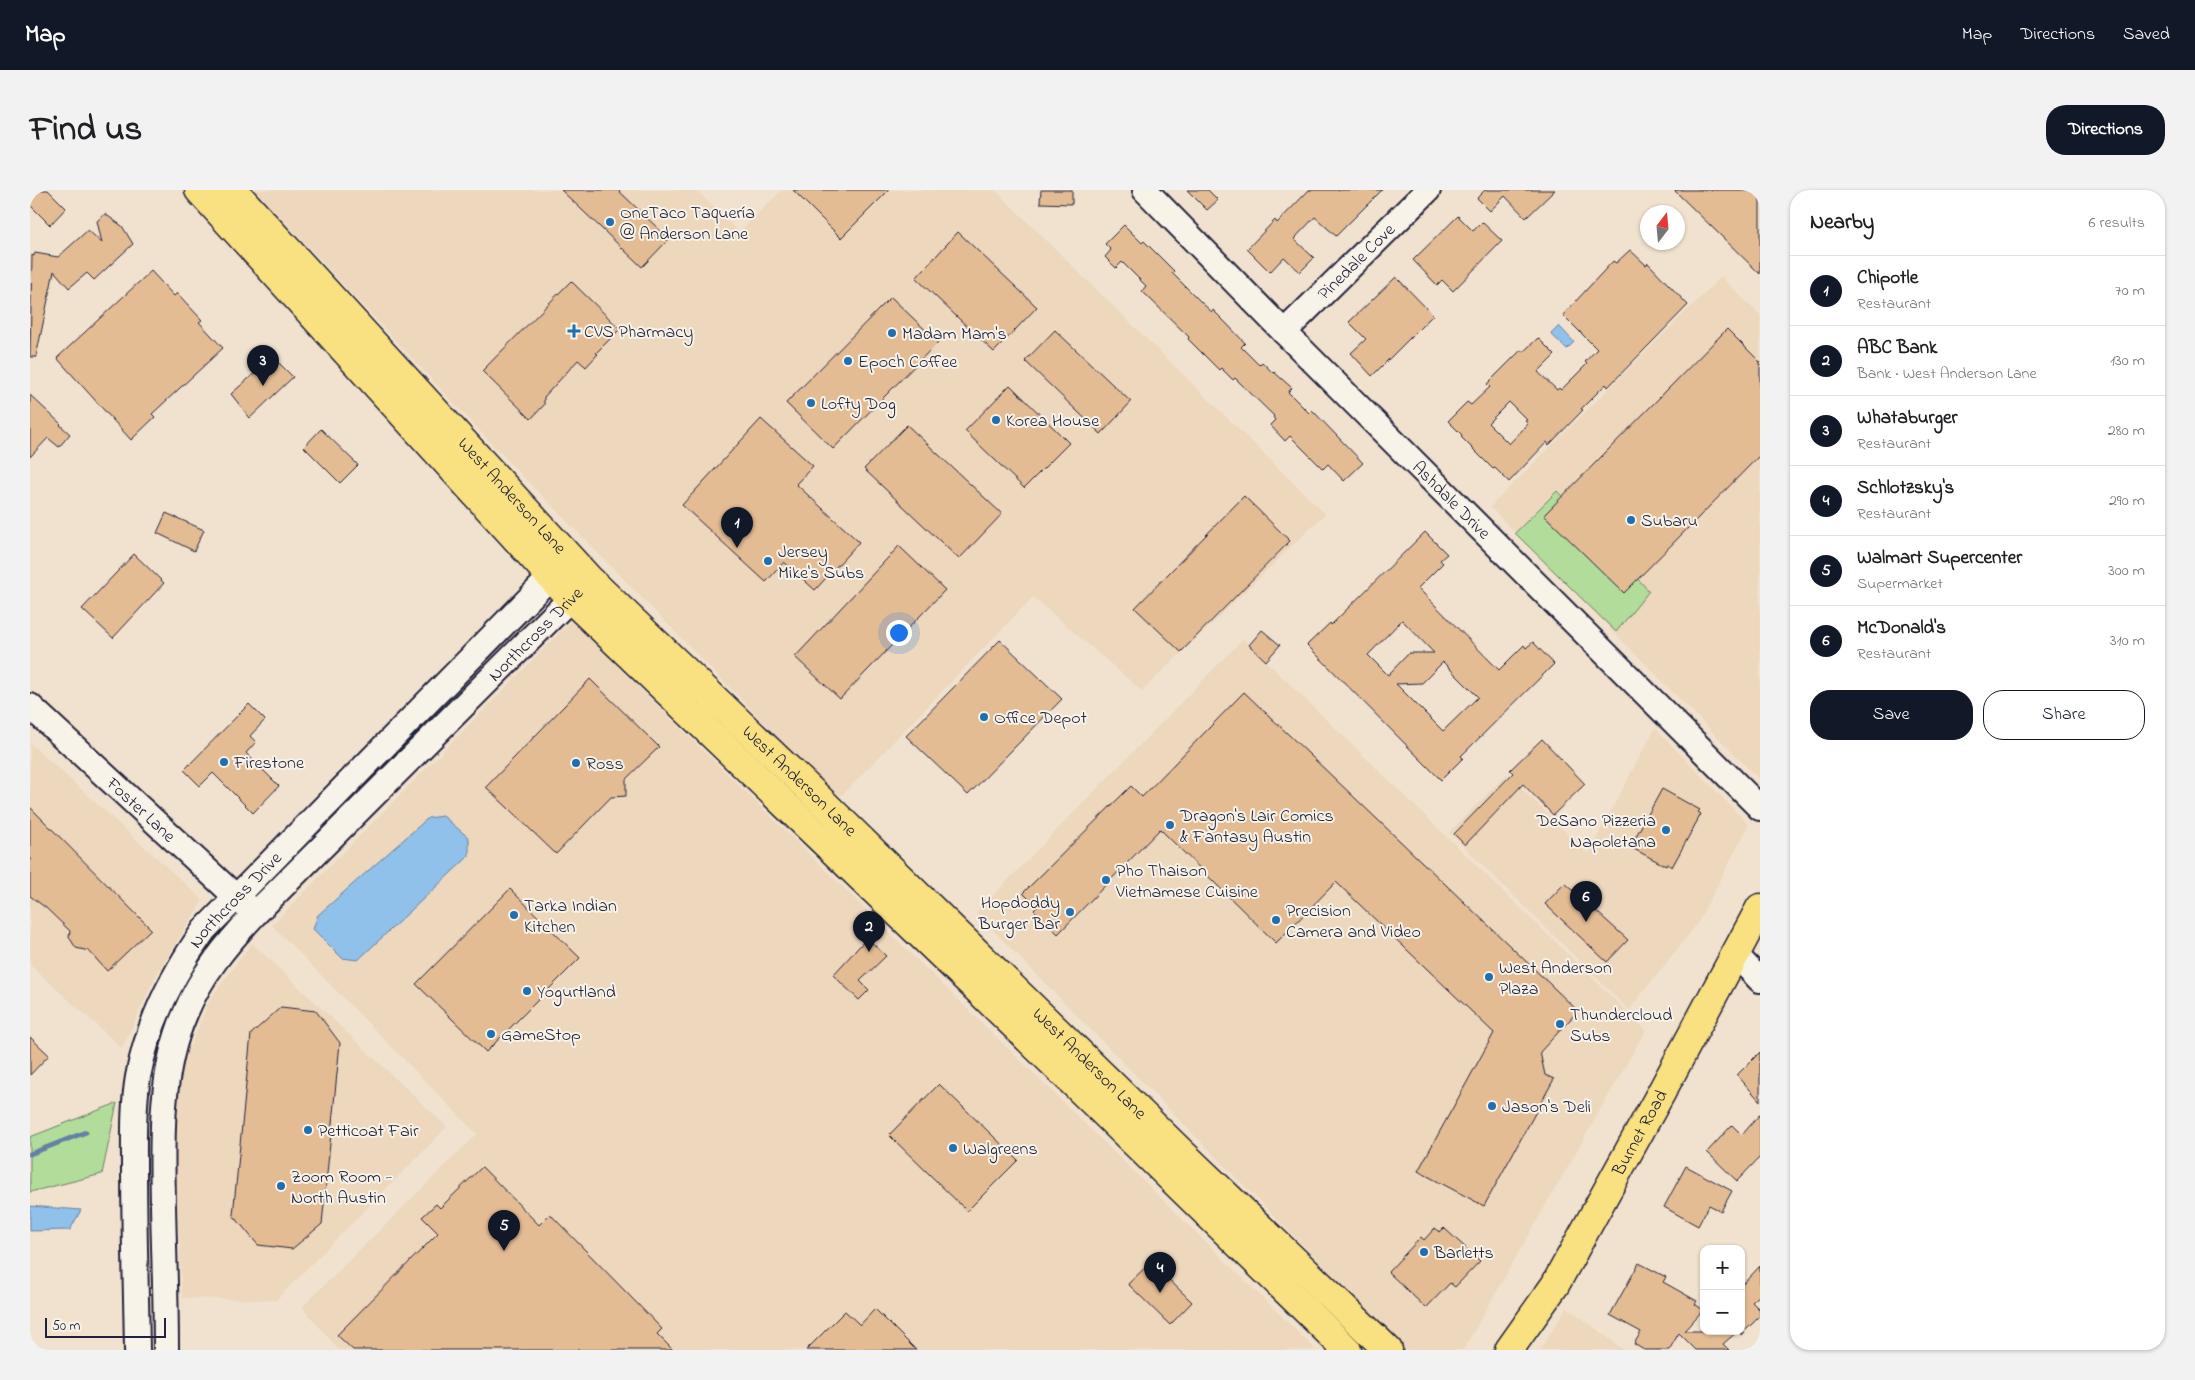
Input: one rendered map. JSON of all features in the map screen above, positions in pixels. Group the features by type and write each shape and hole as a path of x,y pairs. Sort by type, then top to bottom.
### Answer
{"main road":[{"name":"West Anderson Lane","path":"199,190 303,285 589,579 804,784 872,869"},
{"name":"West Anderson Lane","path":"233,190 303,285 571,599 694,717 872,869 1157,1146 1348,1350"},
{"path":"694,717 723,728 782,784 804,784"},
{"name":"Burnet Road","path":"1507,1348 1555,1285 1736,956 1760,908"},
{"name":"West Anderson Lane","path":"1157,1146 1388,1350"}],"street":[{"name":"Ashdale Drive","path":"1145,190 1284,332 1760,808"},
{"name":"Pinedale Cove","path":"1284,332 1428,190"},
{"name":"Northcross Drive","path":"137,1350 134,1200 135,1101 138,1078 152,1025 160,1004 181,963 204,930 570,558"},
{"name":"Northcross Drive","path":"166,1350 162,1157 166,1080 178,1032 203,977 226,946 254,915 589,579"},
{"name":"Foster Lane","path":"30,706 254,915"},
{"path":"388,743 410,760"},
{"path":"1736,956 1760,980"},
{"path":"134,1200 163,1198"}],"shaded area":[{"path":"255,190 696,190 739,232 782,190 995,190 1325,514 1142,691 1033,597 842,795 833,793 506,459"},
{"name":"Subaru","path":"1721,277 1760,315 1760,780 1490,507"},
{"path":"571,621 1316,1350 339,1350 302,1307 477,1134 272,925"},
{"name":"West Anderson Plaza","path":"1243,639 1646,1030 1463,1350 1406,1350 976,913"},
{"path":"1655,728 1749,825 1697,924 1629,1010 1449,832 1507,774 1588,854"},
{"path":"30,743 203,900 158,972 122,1048 30,965"},
{"path":"252,943 447,1127 276,1300 182,1298 174,1128 184,1061 210,999"},
{"path":"1567,1307 1624,1350 1540,1350"}],"green space":[{"path":"1557,491 1649,591 1616,632 1515,533"},
{"path":"117,1103 102,1174 30,1192 30,1137"}],"water":[{"path":"1559,326 1574,342 1567,349 1551,334"},
{"path":"443,816 469,838 469,856 358,960 342,958 313,929 318,915 428,818"},
{"path":"30,1206 81,1210 70,1230 30,1231"}],"building":[{"path":"30,190 48,190 66,208 50,225 30,205"},
{"path":"561,190 618,190 669,239 642,267"},
{"path":"793,190 889,190 841,238"},
{"path":"1041,190 1072,190 1072,204 1040,203"},
{"path":"1187,190 1208,190 1218,200 1207,210"},
{"path":"1309,190 1382,190 1336,236 1315,217 1294,239 1314,258 1300,272 1284,257 1270,272 1247,249 1275,220 1277,223"},
{"path":"1485,190 1555,190 1526,218 1505,196 1490,211 1477,198"},
{"path":"1674,190 1760,190 1760,274"},
{"path":"105,214 122,226 133,244 94,280 87,273 69,288 54,271 36,357 30,357 32,255 34,256 35,253 58,257 88,230 102,243 97,221"},
{"path":"1458,216 1473,231 1482,222 1502,241 1453,291 1442,280 1437,285 1413,260"},
{"path":"1124,225 1142,243 1144,241 1203,304 1212,312 1213,310 1227,324 1245,343 1241,347 1259,365 1262,362 1292,388 1288,392 1309,413 1312,410 1363,463 1344,481 1328,464 1323,469 1290,436 1285,441 1270,425 1275,420 1274,416 1235,378 1233,380 1221,368 1219,370 1188,339 1189,337 1142,291 1146,286 1122,262 1116,268 1105,257 1111,250 1105,244"},
{"path":"958,232 1037,307 994,352 916,278"},
{"path":"1630,250 1646,265 1648,263 1688,305 1608,387 1606,384 1549,445 1547,442 1509,482 1461,437 1462,435 1448,421 1467,402 1471,405 1490,387 1487,384 1521,350 1523,352 1538,338 1555,355 1538,372 1557,390 1559,388 1561,390 1587,364 1585,362 1597,349 1563,315 1613,261 1616,263","holes":["1509,402 1527,420 1525,421 1528,424 1509,444 1488,423"]},
{"path":"151,271 174,296 177,293 202,320 199,322 223,348 152,414 155,417 131,440 57,358"},
{"path":"1396,277 1433,315 1372,376 1351,353 1366,339 1349,322"},
{"name":"CVS Pharmacy","path":"571,281 620,329 596,353 598,354 586,367 578,360 544,397 544,405 531,419 482,371"},
{"path":"891,297 938,342 833,449 786,403"},
{"path":"1727,329 1760,362 1760,455 1624,593 1544,515"},
{"path":"1055,330 1131,402 1101,434 1025,361"},
{"path":"273,357 293,377 250,418 231,394"},
{"path":"1010,385 1069,443 1024,488 965,431"},
{"path":"30,395 70,434 59,447 48,438 30,457"},
{"path":"761,419 813,466 796,484 859,542 815,590 784,562 766,582 682,505"},
{"path":"907,425 1002,514 959,559 864,469"},
{"path":"321,429 358,465 340,483 304,447"},
{"path":"1244,496 1290,541 1181,652 1135,608"},
{"path":"166,513 204,530 194,551 157,533"},
{"path":"1425,532 1447,554 1440,560 1443,563 1418,588 1499,670 1524,645 1526,648 1533,642 1554,664 1461,756 1463,758 1441,780 1307,645 1330,623 1331,625","holes":["1402,620 1434,653 1409,653 1388,675 1368,655","1443,662 1478,697 1443,731 1396,684 1422,683"]},
{"path":"899,546 945,590 840,699 795,657"},
{"path":"134,554 164,583 113,638 82,609"},
{"path":"1262,630 1280,645 1266,661 1249,645"},
{"name":"Office Depot","path":"1000,640 1062,699 968,795 906,736"},
{"name":"Ross","path":"590,679 659,747 626,779 626,796 611,797 556,854 486,787"},
{"name":"West Anderson Plaza","path":"1244,692 1578,1011 1540,1052 1545,1075 1554,1079 1484,1206 1418,1171 1494,1033 1336,882 1276,943 1160,829 1058,934 1034,910 1037,907 1023,893 1131,786 1142,797"},
{"name":"Firestone","path":"249,704 265,720 250,736 256,742 246,753 279,786 253,813 213,773 200,786 184,770"},
{"path":"1542,739 1585,784 1553,815 1523,784 1465,845 1454,834 1513,773 1510,770"},
{"name":"DeSano Pizzeria Napoletana","path":"1662,789 1700,810 1698,812 1701,814 1672,867 1667,864 1666,866 1630,847"},
{"path":"30,807 151,929 107,971 89,951 76,948 69,937 70,931 46,908 30,896"},
{"path":"1565,883 1628,940 1607,962 1545,904"},
{"path":"510,889 580,958 486,1052 416,984"},
{"path":"867,938 886,956 860,981 869,990 859,1000 833,975"},
{"path":"281,1007 316,1011 340,1043 322,1224 292,1249 258,1245 233,1215 251,1034"},
{"path":"30,1037 49,1055 30,1075"},
{"path":"1760,1052 1760,1101 1737,1075"},
{"name":"Walgreens","path":"939,1084 1018,1160 967,1211 889,1135"},
{"path":"1760,1114 1760,1157 1737,1181 1707,1152 1732,1125 1742,1135"},
{"path":"1686,1166 1732,1191 1721,1211 1709,1205 1698,1226 1664,1207"},
{"path":"482,1167 539,1225 550,1214 662,1329 657,1334 673,1350 353,1350 337,1335 438,1233 422,1217 436,1204 440,1208"},
{"path":"1435,1228 1440,1232 1444,1228 1480,1261 1455,1287 1450,1283 1426,1308 1388,1272 1421,1237 1424,1240"},
{"path":"1151,1262 1192,1302 1170,1325 1128,1284"},
{"path":"1639,1263 1666,1277 1663,1282 1697,1301 1695,1304 1700,1308 1700,1313 1684,1331 1700,1331 1700,1335 1733,1335 1723,1344 1729,1350 1696,1350 1679,1333 1669,1350 1644,1350 1634,1344 1641,1332 1610,1315"},
{"path":"1760,1266 1760,1295 1752,1302 1760,1310 1760,1316 1745,1331 1745,1290 1745,1282"},
{"path":"875,1309 916,1350 806,1350 845,1311 860,1325"}],"waterway":[{"path":"30,1154 86,1132"}],"place":[{"name":"OneTaco Taquería @ Anderson Lane","path":"610,222"},
{"name":"CVS Pharmacy","path":"574,331"},
{"name":"Madam Mam's","path":"892,333"},
{"name":"Epoch Coffee","path":"848,361"},
{"name":"Whataburger","path":"263,386"},
{"name":"Lofty Dog","path":"811,403"},
{"name":"Korea House","path":"996,420"},
{"name":"Subaru","path":"1631,520"},
{"name":"Chipotle","path":"737,548"},
{"name":"Jersey Mike's Subs","path":"768,561"},
{"name":"Office Depot","path":"984,717"},
{"name":"Firestone","path":"224,762"},
{"name":"Ross","path":"576,763"},
{"name":"Dragon's Lair Comics & Fantasy Austin","path":"1170,825"},
{"name":"DeSano Pizzeria Napoletana","path":"1666,830"},
{"name":"Pho Thaison Vietnamese Cuisine","path":"1106,880"},
{"name":"Hopdoddy Burger Bar","path":"1070,912"},
{"name":"Tarka Indian Kitchen","path":"514,915"},
{"name":"Precision Camera and Video","path":"1276,920"},
{"name":"McDonald's","path":"1586,922"},
{"name":"ABC Bank","path":"869,952"},
{"name":"West Anderson Plaza","path":"1489,977"},
{"name":"Yogurtland","path":"527,991"},
{"name":"Thundercloud Subs","path":"1560,1024"},
{"name":"GameStop","path":"491,1034"},
{"name":"Jason's Deli","path":"1492,1106"},
{"name":"Petticoat Fair","path":"308,1130"},
{"name":"Walgreens","path":"953,1148"},
{"name":"Zoom Room - North Austin","path":"281,1186"},
{"name":"Walmart Supercenter","path":"504,1251"},
{"name":"Barletts","path":"1424,1252"},
{"name":"Schlotzsky's","path":"1160,1293"}]}
